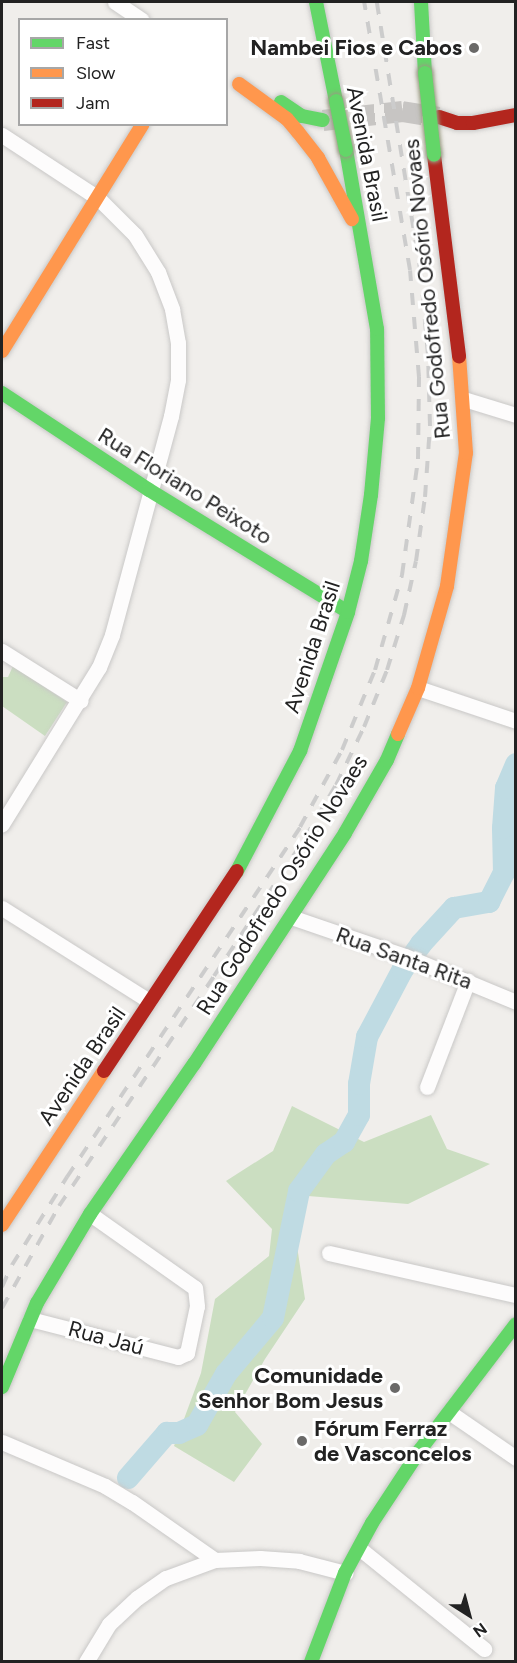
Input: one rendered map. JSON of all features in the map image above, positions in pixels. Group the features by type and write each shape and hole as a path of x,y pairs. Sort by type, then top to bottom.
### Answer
{"main road":[{"name":"Avenida Brasil","path":"2,1226 239,868 300,751 348,612 360,561 371,495 378,418 377,328 363,238 316,2"},
{"name":"Rua Godofredo Osório Novaes","path":"2,1387 30,1319 90,1214 291,918 345,833 387,760 418,688 447,586 456,538 466,453 464,399 425,73 422,2"},
{"path":"228,77 286,119 298,132 328,174 363,238"},
{"path":"239,84 277,100 302,116 323,120"},
{"path":"438,117 457,123 473,123 516,115"},
{"path":"2,351 142,126"},
{"name":"Rua Floriano Peixoto","path":"2,393 149,490 348,612"},
{"path":"311,1662 345,1573 378,1514 516,1324"}],"street":[{"path":"115,2 139,18"},
{"path":"2,135 98,198 135,235 158,272 172,309 178,342 178,380 171,416 149,490 112,635 99,668 81,701 2,824"},
{"path":"464,399 516,415"},
{"path":"2,651 81,701"},
{"path":"418,688 515,721"},
{"path":"2,908 149,1001"},
{"name":"Rua Santa Rita","path":"291,918 405,956 516,1002"},
{"path":"427,1087 468,981"},
{"name":"Rua Jaú","path":"30,1319 181,1357 189,1348 198,1306 195,1288 90,1214"},
{"path":"329,1253 516,1295"},
{"path":"450,1412 516,1458"},
{"path":"2,1442 114,1491 215,1560"},
{"path":"359,1548 484,1649"},
{"path":"86,1662 109,1624 137,1598 166,1578 215,1560 260,1558 299,1561 345,1573"}],"green space":[{"path":"13,666 67,702 45,736 2,706 2,677 8,677"},
{"path":"292,1106 364,1142 431,1115 447,1149 490,1164 408,1204 308,1196 297,1246 305,1299 265,1359 235,1412 262,1444 234,1482 174,1446 201,1373 215,1299 269,1256 272,1229 226,1181 273,1151"}],"waterway":[{"path":"128,1478 167,1433 179,1433 197,1425 226,1374 273,1318 299,1191 326,1154 344,1142 359,1115 359,1084 367,1037 403,969 421,944 454,908 489,902 504,873 503,828 506,788 516,764"}],"tunnel":[{"path":"323,120 402,111 439,117"}],"railway":[{"path":"2,1287 12,1265 67,1177 300,827 342,750 375,670 402,575 418,459 419,377 410,270 364,2"},
{"path":"2,1308 59,1206 305,838 336,785 364,727 387,670 404,615 416,561 425,497 430,426 428,355 421,275 377,2"}],"traffic: fast":[{"path":"316,2 336,101"},
{"path":"421,2 425,73"},
{"path":"425,73 434,155"},
{"path":"336,101 346,150"},
{"path":"281,102 302,116 323,120"},
{"path":"237,871 300,751 348,612 361,561 371,495 378,418 377,329 346,150"},
{"path":"2,393 149,490 348,612"},
{"path":"2,1387 37,1303 90,1214 194,1064 345,833 387,760 398,734"},
{"path":"311,1662 345,1573 372,1523 420,1450 516,1324"}],"traffic: slow":[{"path":"239,84 287,119 298,132 318,158 352,219"},
{"path":"2,351 142,126"},
{"path":"398,734 418,688 447,586 466,453 459,356"},
{"path":"2,1225 104,1071"}],"traffic: jam":[{"path":"439,117 457,123 473,123 516,115"},
{"path":"434,155 459,356"},
{"path":"104,1071 237,871"}],"place":[{"name":"Nambei Fios e Cabos","path":"474,48"},
{"name":"Comunidade Senhor Bom Jesus","path":"395,1388"},
{"name":"Fórum Ferraz de Vasconcelos","path":"302,1441"}]}
